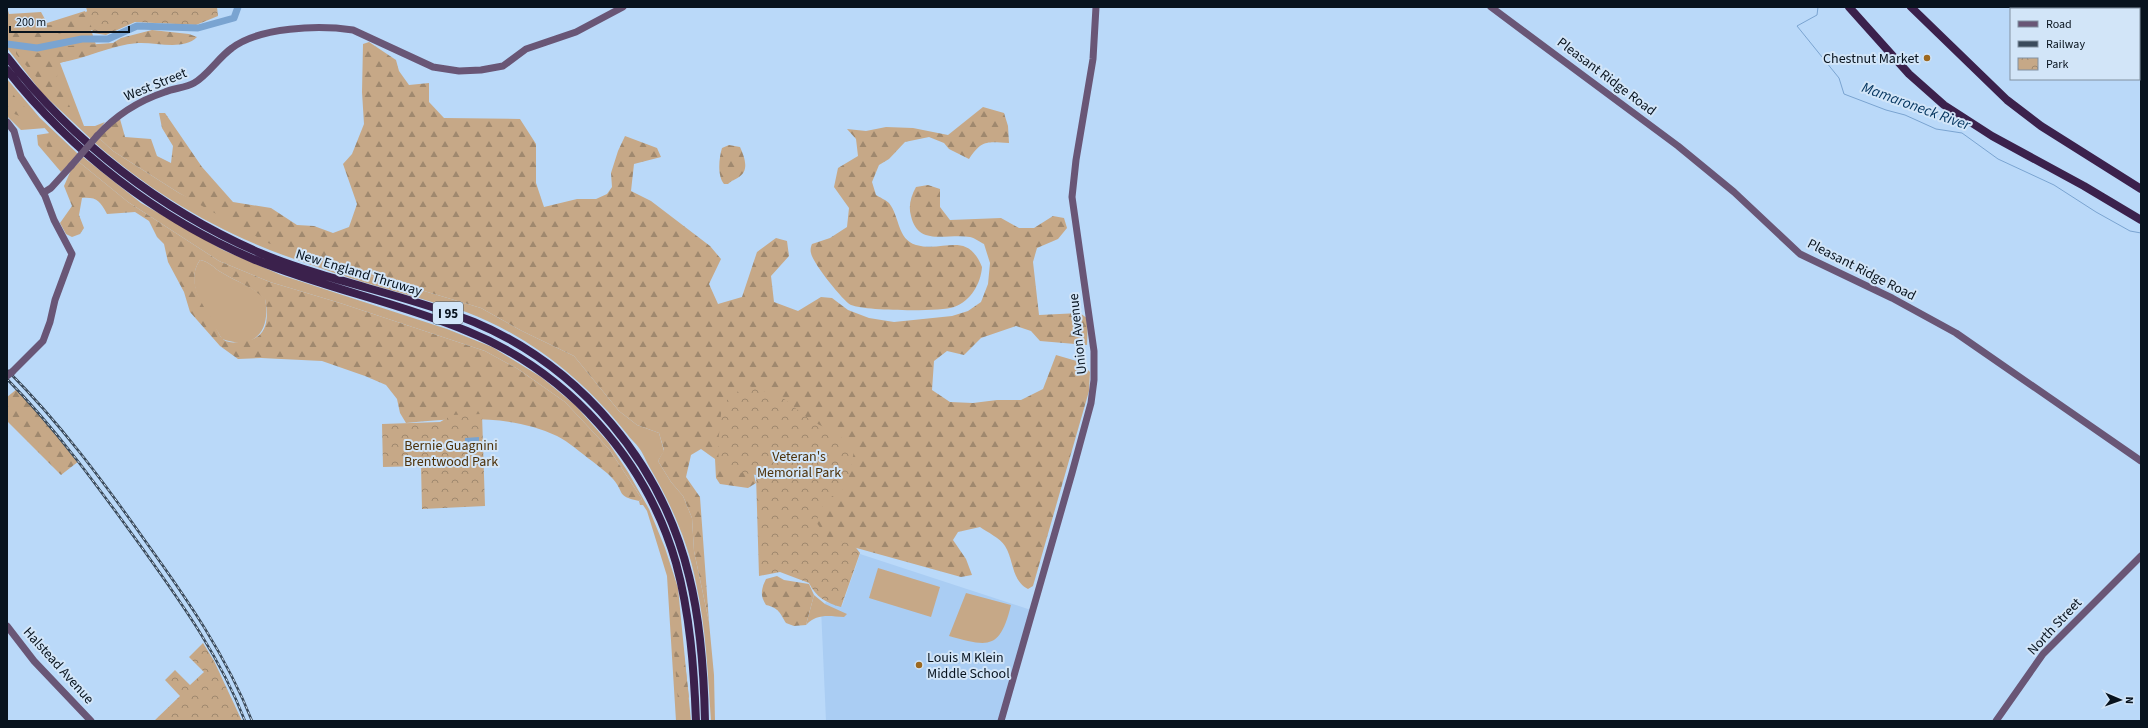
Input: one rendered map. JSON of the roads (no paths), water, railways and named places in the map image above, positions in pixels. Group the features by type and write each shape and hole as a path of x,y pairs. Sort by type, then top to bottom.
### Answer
{"highway":[{"path":"1849,7 1909,74 1944,105 1992,136 2084,186 2140,219"},
{"path":"1912,7 2007,100 2040,126 2141,189"},
{"name":"New England Thruway","path":"8,58 56,113 98,152 144,188 193,219 238,243 284,262 436,309 476,323 533,354 583,393 613,425 639,459 660,497 677,536 690,578 695,606 702,664 705,721"},
{"name":"New England Thruway","path":"7,70 50,119 92,159 138,194 187,225 238,252 284,271 442,321 483,337 533,366 579,403 608,435 634,470 652,501 666,535 677,569 685,605 692,655 696,721"}],"street":[{"name":"West Street","path":"43,193 51,188 112,120 126,109 164,92 192,84 230,49 254,36 291,30 329,28 352,30 433,67 459,71 481,70 503,66 526,49 576,32 623,7"},
{"name":"Union Avenue","path":"1001,721 1091,403 1094,380 1094,351 1072,197 1076,160 1093,60 1096,7"},
{"name":"Pleasant Ridge Road","path":"1491,7 1678,146 1734,192 1800,254 1892,298 1956,333 2141,461"},
{"path":"7,122 14,131 21,157 43,193 54,220 72,254 55,300 50,322 43,342 10,374"},
{"name":"North Street","path":"1996,721 2043,654 2141,556"},
{"name":"Halstead Avenue","path":"7,626 34,661 91,721"}],"waterway":[{"name":"Mamaroneck River","path":"7,44 37,48 82,39 108,39 137,26 198,28 234,18 238,7"},
{"name":"Mamaroneck River","path":"1818,7 1817,15 1797,26 1839,78 1844,94 1886,110 1905,115 1936,129 1962,133 1998,159 2054,185 2096,212 2130,231 2141,233"}],"railway":[{"path":"7,370 45,411 80,453 114,497 191,606 218,650 242,697 252,721"},
{"path":"7,379 43,418 93,480 170,587 224,674 245,721"}],"place":[{"name":"Chestnut Market","path":"1927,58"},
{"name":"Louis M Klein Middle School","path":"919,665"}],"park label":[{"name":"Bernie Guagnini Brentwood Park","path":"451,454"},
{"name":"Veteran's Memorial Park","path":"799,464"}]}
